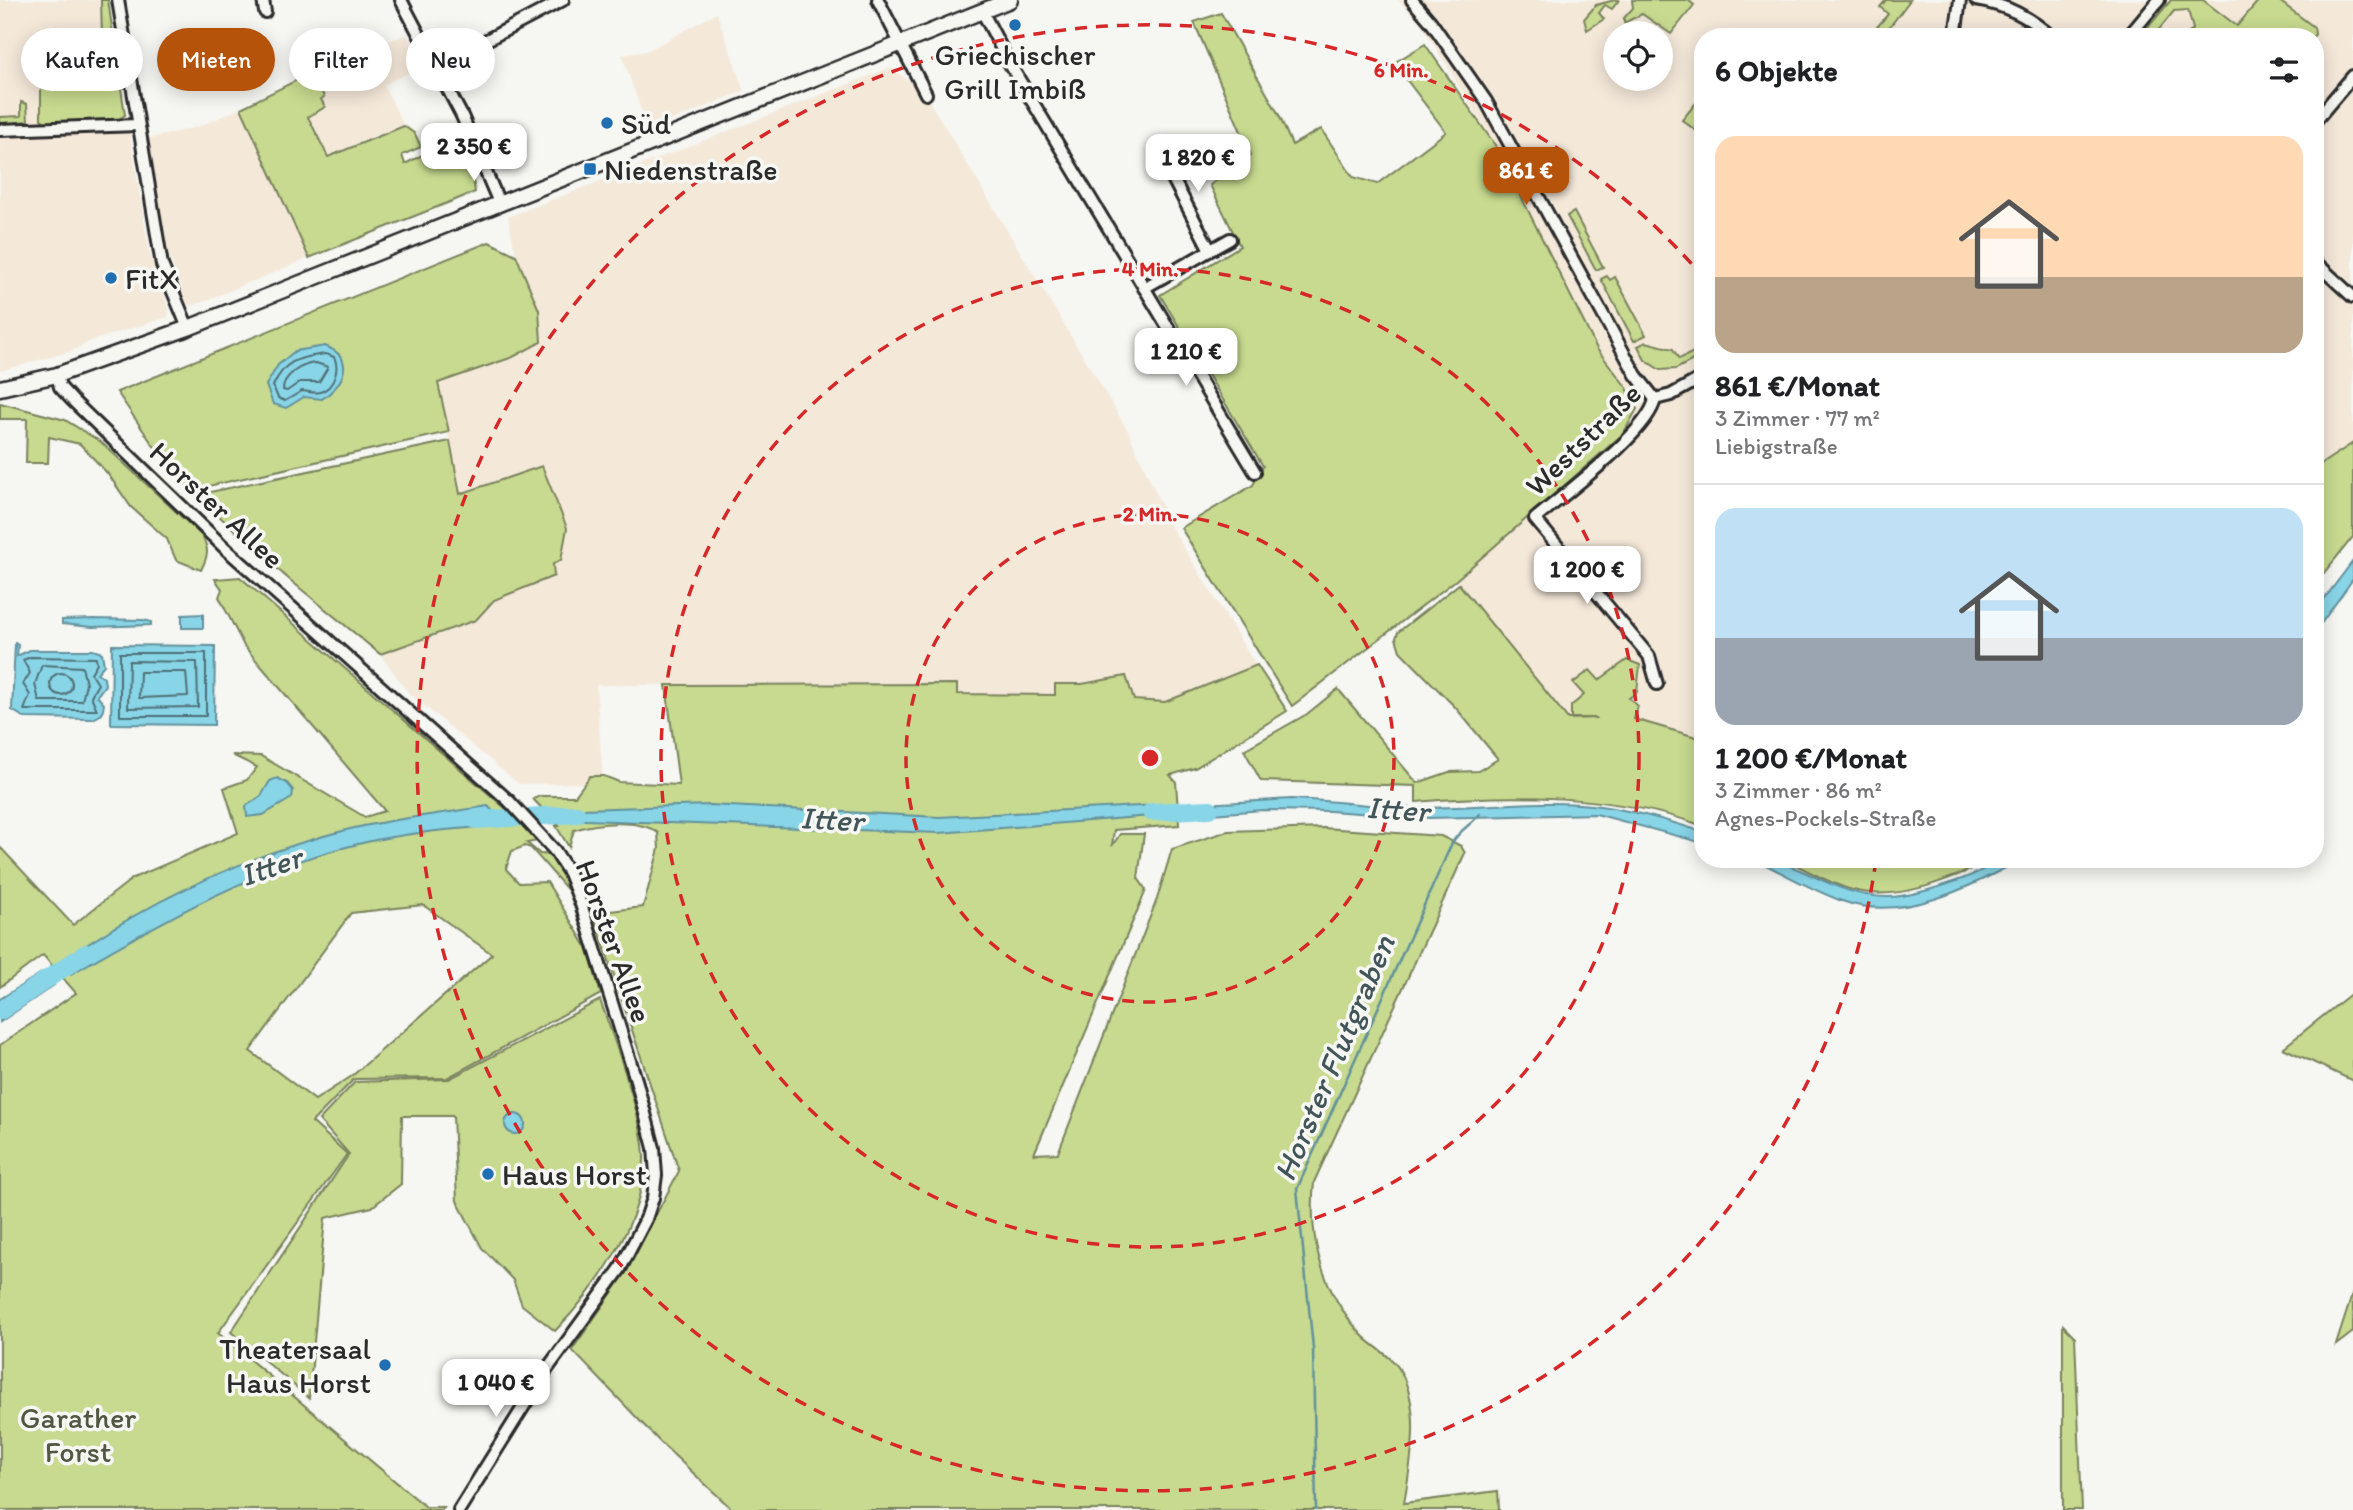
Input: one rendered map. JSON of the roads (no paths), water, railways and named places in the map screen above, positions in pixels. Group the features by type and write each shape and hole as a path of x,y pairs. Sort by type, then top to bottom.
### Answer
{"main road":[{"path":"0,387 57,375 188,328 1010,0"}],"street":[{"path":"118,0 162,265 188,328"},
{"path":"401,0 416,28"},
{"path":"495,36 563,0"},
{"path":"878,0 899,46 926,93"},
{"path":"1412,0 1431,22 1486,101 1636,375 1655,399"},
{"path":"1956,28 1960,0"},
{"path":"1976,0 1996,3 2031,18 2042,28"},
{"path":"2136,28 2159,0"},
{"path":"982,11 1015,72 1255,472"},
{"path":"2324,110 2353,76"},
{"path":"448,91 500,205"},
{"path":"0,130 138,125"},
{"path":"1160,154 1210,250"},
{"path":"1144,288 1230,239"},
{"path":"2324,270 2353,297"},
{"name":"Horster Allee","path":"57,375 60,387 72,401 178,504 509,801 555,851 569,873 577,894 637,1083 654,1148 656,1175 646,1219 620,1269 547,1369 459,1510"},
{"name":"Weststraße","path":"1657,684 1649,656 1535,519 1637,430 1653,410 1655,399 1671,395 1694,382"}],"water":[{"path":"325,346 335,351 344,364 344,371 337,386 322,399 304,397 286,408 273,404 266,385 278,365 295,351"},
{"path":"2353,561 2353,579 2324,619 2324,599"},
{"path":"203,614 203,628 182,628 182,615"},
{"path":"62,620 143,620 151,622 151,625 92,627 62,624"},
{"path":"15,643 18,645 17,656 30,650 93,650 102,653 104,665 97,673 104,678 105,685 97,696 104,704 102,714 93,719 25,718 12,710"},
{"path":"112,645 215,646 214,725 111,724"},
{"path":"277,778 293,790 292,798 263,815 247,817 246,806 261,796 270,781"},
{"path":"1291,799 1413,808 1530,803 1577,804 1626,811 1694,829 1694,841 1596,814 1429,818 1330,811 1263,810 1187,816 1186,805"},
{"path":"1175,804 1175,814 939,833 558,819 550,810 710,805 939,817"},
{"path":"488,806 506,825 394,837 319,855 282,867 210,898 71,974 64,960 131,917 201,881 274,852 367,825"},
{"path":"1772,868 1794,868 1850,891 1888,897 1925,891 1987,868 2004,868 1935,899 1888,908 1865,907 1842,901"},
{"path":"43,972 54,985 0,1022 0,999"},
{"path":"515,1114 522,1117 525,1124 522,1131 515,1134 508,1131 505,1124 508,1117"}],"waterway":[{"name":"Itter","path":"1151,812 1210,809"},
{"name":"Itter","path":"476,820 577,814"},
{"name":"Horster Flutgraben","path":"1316,1510 1313,1348 1297,1189 1452,843 1480,814"},
{"name":"Itter","path":"0,1011 86,953"}],"place":[{"name":"Griechischer Grill Imbiß","path":"1015,25"},
{"name":"Süd","path":"607,123"},
{"name":"Niedenstraße","path":"590,169"},
{"name":"FitX","path":"111,278"},
{"name":"Haus Horst","path":"488,1174"},
{"name":"Theatersaal Haus Horst","path":"385,1365"}],"park label":[{"name":"Garather Forst","path":"78,1434"}]}
